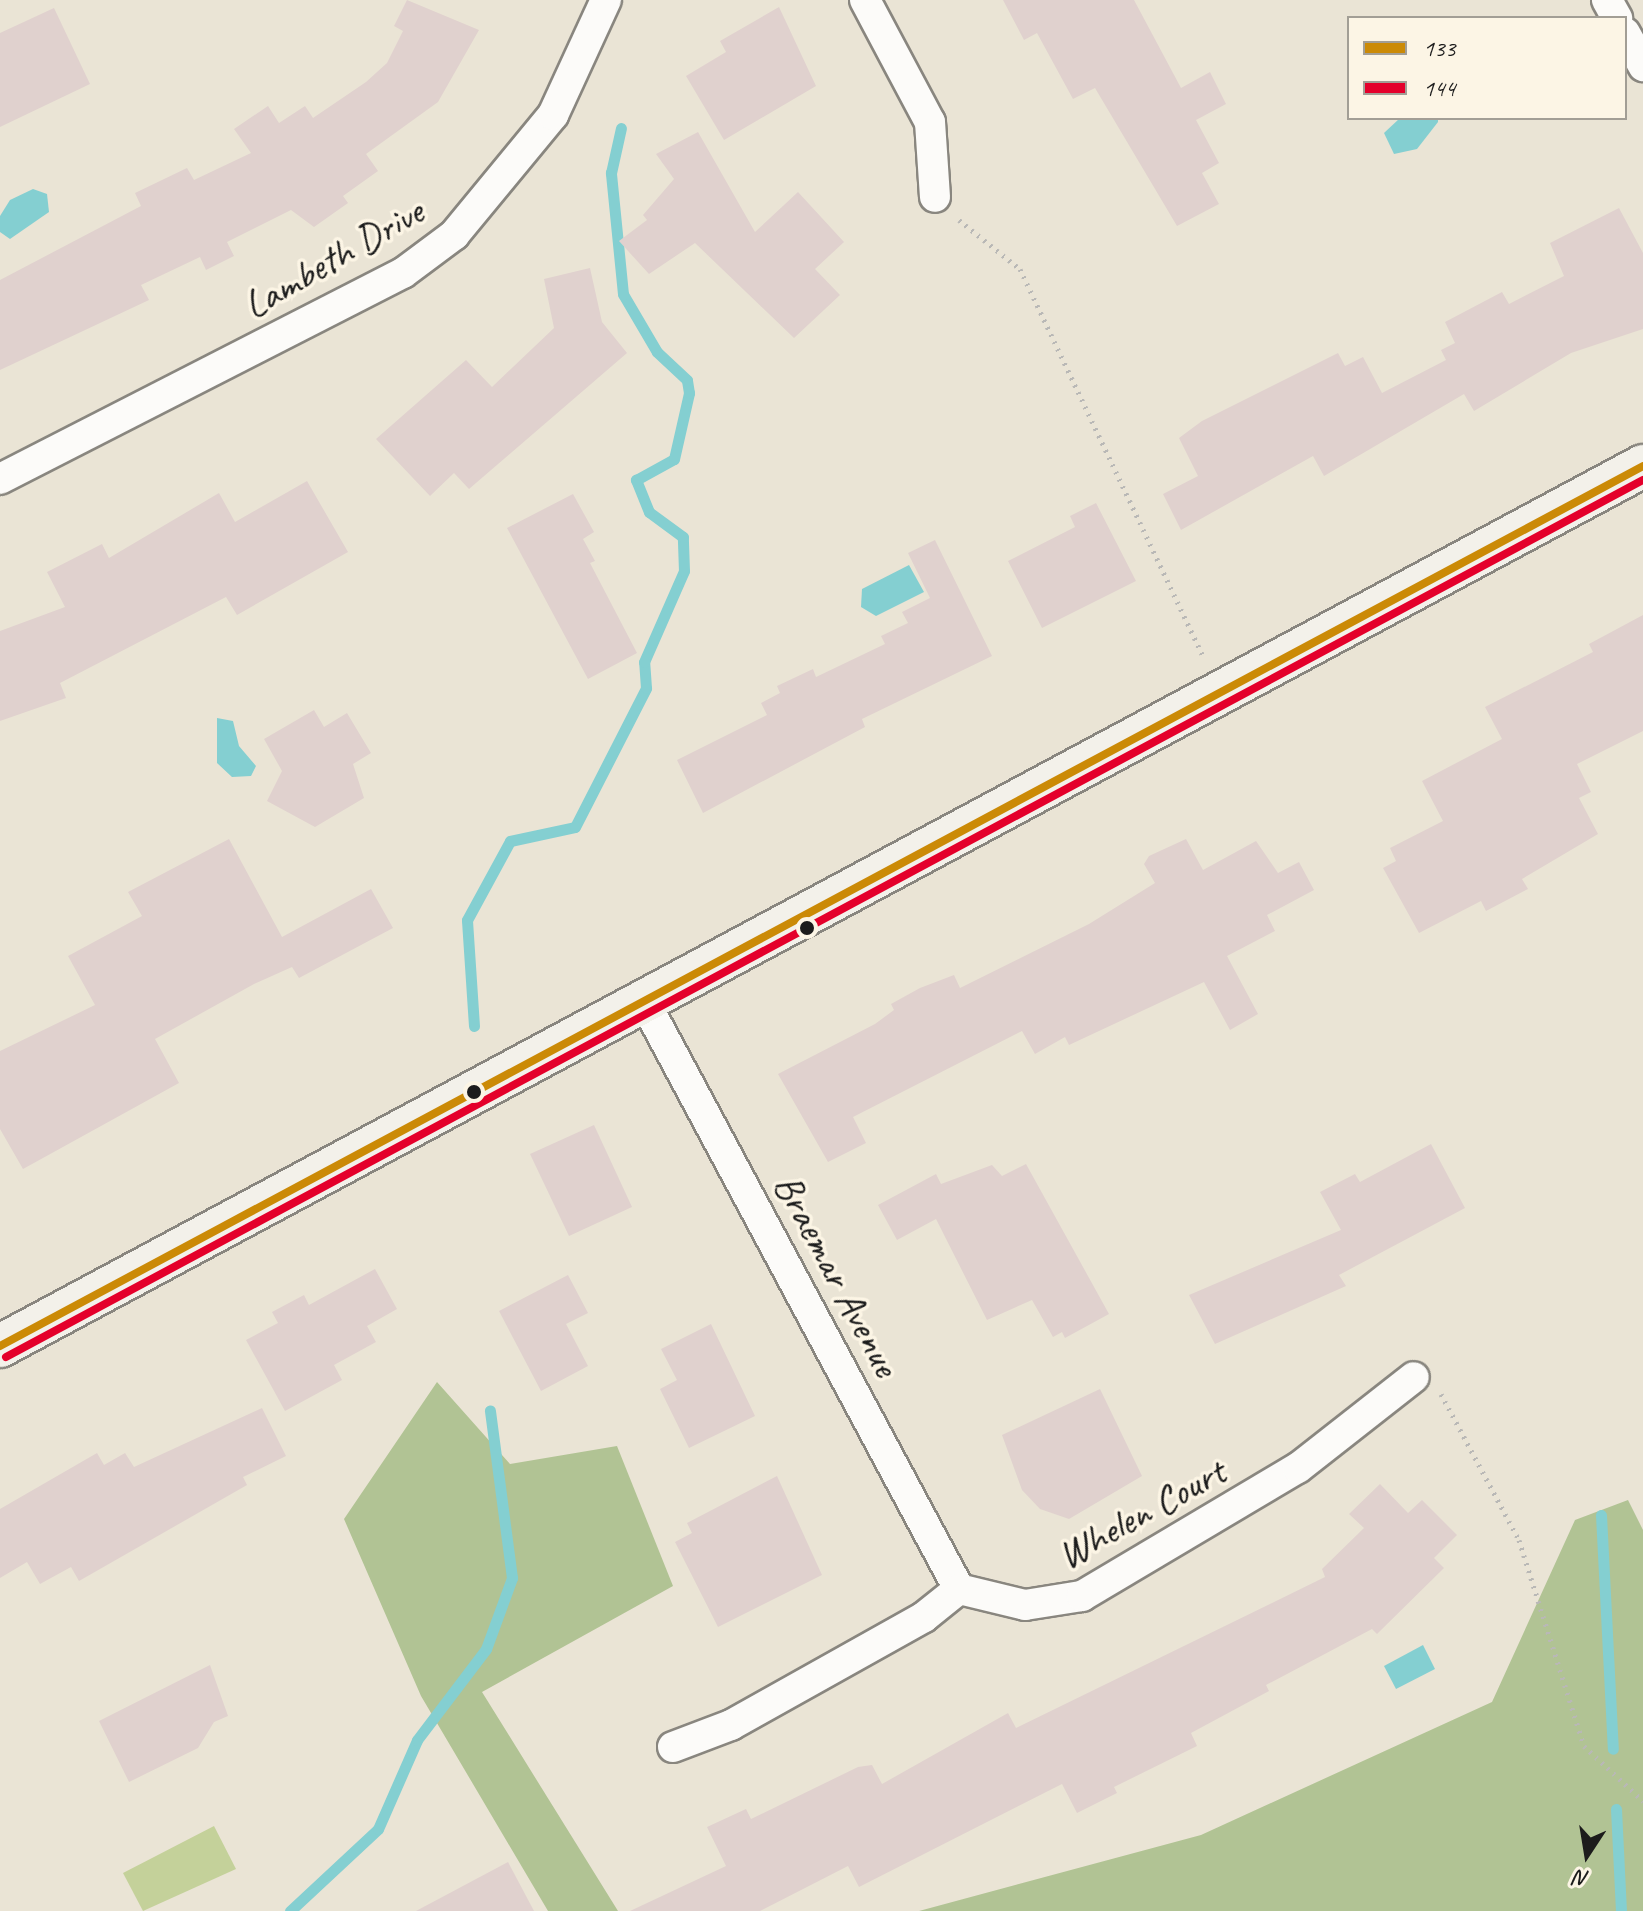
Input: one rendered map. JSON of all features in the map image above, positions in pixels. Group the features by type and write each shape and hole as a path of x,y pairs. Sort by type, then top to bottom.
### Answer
{"street":[{"name":"Lambeth Drive","path":"0,479 403,273 454,235 553,115 606,0"},
{"path":"865,0 930,122 935,197"},
{"path":"1627,37 1643,66"},
{"path":"0,1346 1643,466"},
{"name":"Braemar Avenue","path":"643,999 959,1589"},
{"name":"Whelen Court","path":"959,1589 1025,1605 1075,1599 1278,1481 1414,1377"},
{"path":"673,1747 744,1718 924,1617 959,1589"}],"path":[{"path":"935,197 1020,269 1205,662"},
{"path":"1414,1377 1442,1396 1519,1540 1584,1746 1643,1801"}],"green space":[{"path":"437,1382 510,1464 617,1446 673,1586 482,1692 618,1911 548,1911 421,1696 344,1519"},
{"path":"1628,1500 1643,1530 1643,1911 919,1911 1201,1835 1492,1702 1575,1520"},
{"path":"214,1826 236,1869 143,1911 123,1873"}],"water":[{"path":"1398,120 1438,120 1417,149 1394,154 1384,133"},
{"path":"33,189 47,194 49,212 10,239 0,232 0,216 10,200"},
{"path":"909,565 924,592 876,616 861,607 862,589"},
{"path":"217,718 233,721 239,746 256,766 251,776 232,777 217,763"},
{"path":"1423,1645 1435,1669 1396,1689 1384,1666"}],"building":[{"path":"407,0 479,30 438,102 366,154 378,171 343,196 348,203 314,227 291,210 227,242 234,256 206,270 200,257 141,285 149,300 0,370 0,280 141,206 135,193 187,168 194,180 251,153 234,129 268,106 279,123 305,106 313,118 366,82 387,63 403,31 394,26"},
{"path":"1003,0 1134,0 1181,88 1210,72 1226,104 1196,120 1219,163 1202,173 1219,204 1177,226 1095,88 1073,99 1037,33 1024,40"},
{"path":"779,7 816,86 724,140 686,76 726,52 720,41"},
{"path":"54,8 90,84 0,127 0,33"},
{"path":"698,132 755,232 798,192 844,242 815,269 840,295 794,338 695,243 649,274 619,241 647,220 643,215 674,179 656,154"},
{"path":"1619,208 1643,253 1643,329 1571,353 1474,411 1464,394 1324,476 1313,456 1181,530 1163,494 1198,476 1179,438 1202,421 1338,353 1345,366 1363,357 1382,393 1446,360 1441,350 1455,343 1445,322 1502,292 1509,304 1564,276 1550,243"},
{"path":"590,268 602,322 627,353 469,489 454,473 430,496 376,439 466,360 492,387 554,328 544,279"},
{"path":"307,481 348,552 237,615 226,597 60,683 66,698 0,721 0,631 65,607 47,572 102,544 109,558 219,493 235,522"},
{"path":"573,494 594,532 583,539 595,561 590,563 637,653 588,679 507,528"},
{"path":"1096,503 1136,581 1042,628 1008,561 1075,527 1070,516"},
{"path":"935,540 992,656 862,719 865,727 703,813 677,760 767,715 761,703 780,693 777,686 813,669 816,677 885,644 881,636 908,623 902,612 930,598 908,553"},
{"path":"1643,615 1643,731 1577,764 1591,792 1579,798 1598,834 1522,879 1528,889 1486,911 1481,901 1419,933 1383,868 1396,861 1390,848 1443,821 1422,781 1502,739 1485,707 1593,652 1589,644"},
{"path":"314,710 324,727 347,713 371,753 353,764 364,798 315,827 267,801 282,771 264,739"},
{"path":"229,839 282,937 371,889 393,928 299,978 292,967 254,984 155,1039 179,1083 23,1169 0,1129 0,1051 95,1005 68,956 142,916 128,892"},
{"path":"1186,839 1203,870 1256,841 1278,873 1299,862 1314,890 1267,915 1275,931 1227,956 1258,1014 1230,1030 1204,982 1069,1045 1065,1037 1035,1054 1022,1031 853,1117 866,1143 828,1162 778,1074 875,1024 894,1010 891,1004 920,988 954,975 960,988 1089,924 1155,883 1144,864 1149,856"},
{"path":"594,1125 632,1207 569,1236 530,1154"},
{"path":"1431,1144 1465,1208 1339,1275 1346,1286 1215,1344 1189,1295 1341,1230 1320,1192 1355,1174 1360,1182"},
{"path":"1026,1164 1109,1314 1065,1338 1062,1332 1053,1337 1032,1300 987,1320 936,1219 897,1240 878,1205 936,1174 941,1184 992,1165 1002,1176"},
{"path":"375,1269 397,1309 367,1326 376,1342 334,1365 342,1380 285,1411 246,1340 278,1323 272,1312 304,1295 309,1305"},
{"path":"568,1275 588,1313 566,1324 588,1366 541,1391 499,1311"},
{"path":"711,1324 755,1416 689,1448 660,1389 677,1380 661,1349"},
{"path":"1100,1389 1142,1476 1069,1519 1040,1509 1022,1490 1002,1435"},
{"path":"262,1408 286,1456 243,1477 247,1485 79,1581 71,1567 40,1584 27,1562 0,1578 0,1509 97,1453 104,1465 125,1453 134,1467"},
{"path":"777,1476 822,1575 718,1627 675,1542 692,1533 687,1523"},
{"path":"1380,1484 1408,1513 1422,1500 1457,1535 1434,1558 1444,1568 1377,1634 1372,1629 1266,1685 1269,1691 1191,1733 1197,1746 1114,1787 1117,1793 1077,1813 1062,1784 859,1887 848,1866 760,1911 630,1911 726,1866 707,1827 746,1809 751,1819 858,1767 872,1765 882,1784 1008,1713 1016,1728 1325,1577 1322,1569 1364,1528 1349,1514"},
{"path":"210,1665 228,1716 214,1722 198,1748 129,1782 99,1721"},
{"path":"508,1862 534,1911 416,1911"}],"waterway":[{"path":"474,1026 467,920 510,841 575,827 646,688 644,662 684,571 683,537 649,512 636,480 674,459 689,393 687,380 657,352 623,294 611,173 621,128"},
{"path":"290,1911 378,1829 417,1740 486,1649 512,1578 490,1410"},
{"path":"1601,1515 1613,1749"},
{"path":"1616,1809 1621,1911"}],"transit line":[{"name":"133","path":"0,1346 1643,466"},
{"name":"144","path":"6,1357 1643,480"}]}
